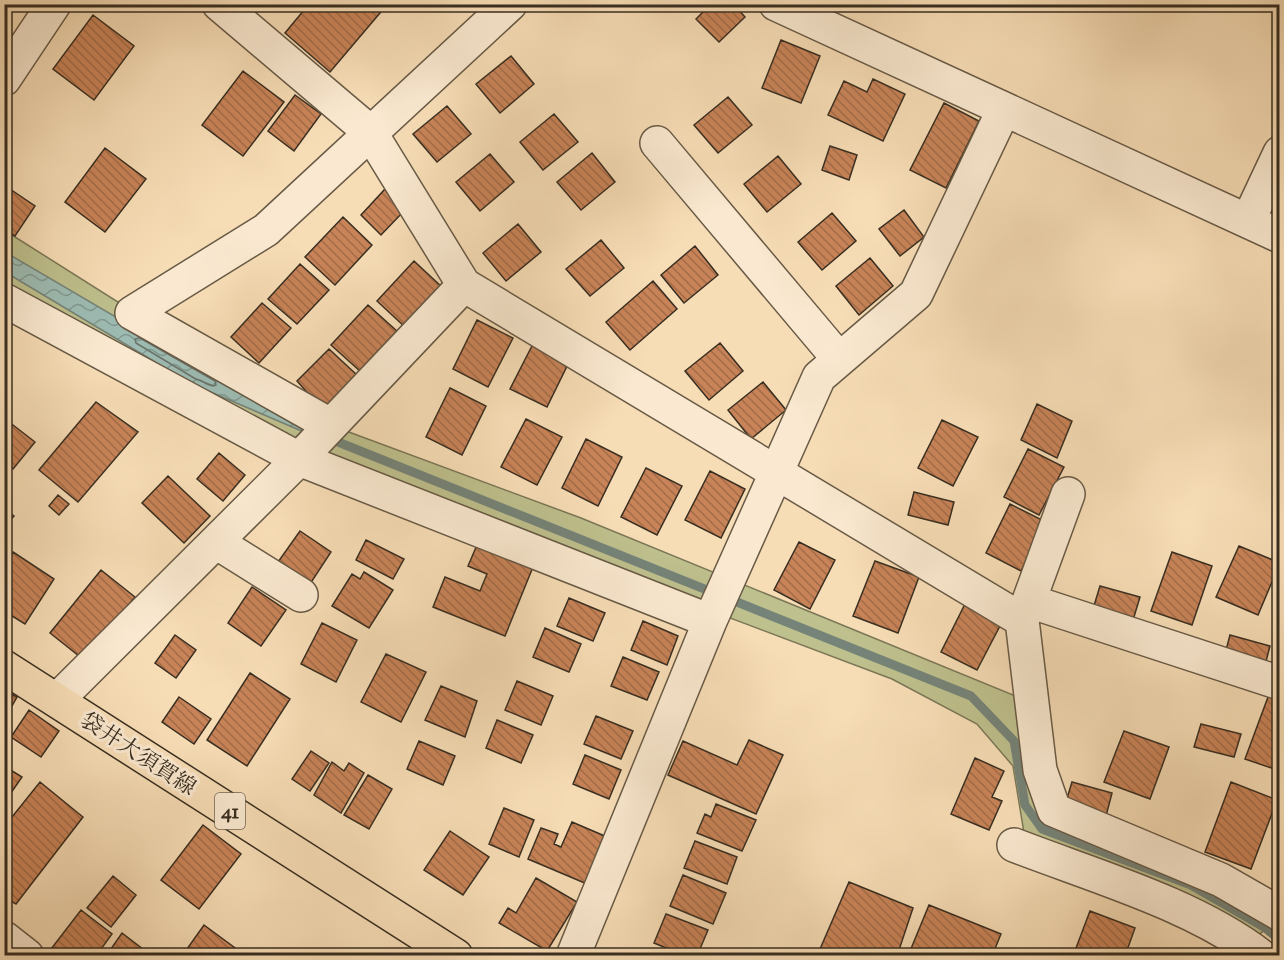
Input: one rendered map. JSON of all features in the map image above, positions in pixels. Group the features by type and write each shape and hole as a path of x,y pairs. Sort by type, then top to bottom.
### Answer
{"main road":[{"name":"袋井大須賀線","path":"4,667 456,956"}],"street":[{"path":"4,79 54,4"},
{"path":"219,4 370,132 464,285 776,473 1025,610 1280,683"},
{"path":"330,425 132,313 266,230 510,4"},
{"path":"776,4 1280,236"},
{"path":"573,956 710,621 819,377 916,294 1004,109"},
{"path":"657,143 839,359"},
{"path":"1248,220 1280,153"},
{"path":"57,700 299,459 464,285"},
{"path":"4,300 299,459 710,621"},
{"path":"1068,494 1025,610 1040,770 1054,810 1221,880 1280,914"},
{"path":"216,542 301,596"},
{"path":"1014,845 1194,915 1242,941 1261,956"},
{"path":"4,938 27,956"}],"green space":[{"path":"4,230 159,328 330,425 581,518 1018,697 1048,811 1279,917 1253,940 1025,839 1013,766 977,724 892,679 534,544 317,466 5,298"}],"water":[{"path":"5,252 189,360 323,432 318,438 192,384 5,272"}],"building":[{"path":"4,4 16,4 4,20"},
{"path":"309,4 381,4 385,7 330,72 285,33"},
{"path":"711,4 733,4 745,17 719,42 696,19"},
{"path":"93,15 134,46 94,100 53,69"},
{"path":"781,40 820,56 801,103 762,88"},
{"path":"511,56 534,84 500,113 476,84"},
{"path":"243,71 284,102 243,156 202,125"},
{"path":"873,79 905,94 883,141 828,115 844,81 867,92"},
{"path":"295,95 321,114 294,151 268,131"},
{"path":"728,97 752,125 718,153 694,125"},
{"path":"944,103 979,121 946,188 910,170"},
{"path":"447,106 471,134 437,162 413,134"},
{"path":"554,114 578,142 543,170 520,142"},
{"path":"830,146 857,155 849,180 822,170"},
{"path":"105,148 146,179 105,232 65,202"},
{"path":"592,153 615,182 581,210 557,182"},
{"path":"490,154 514,182 480,211 456,182"},
{"path":"778,156 801,184 767,212 744,184"},
{"path":"4,185 35,206 15,236 4,229"},
{"path":"386,188 404,211 381,235 361,215"},
{"path":"904,210 924,237 900,256 879,229"},
{"path":"832,213 856,241 822,270 798,242"},
{"path":"343,217 372,245 335,285 305,257"},
{"path":"518,224 541,252 506,281 483,253"},
{"path":"601,240 624,268 590,296 566,269"},
{"path":"695,246 718,275 684,303 661,275"},
{"path":"870,258 893,286 859,315 836,286"},
{"path":"414,261 443,288 406,328 377,301"},
{"path":"300,264 329,290 297,324 268,299"},
{"path":"653,281 677,309 630,350 606,322"},
{"path":"262,303 291,328 259,363 231,337"},
{"path":"368,305 398,332 361,372 331,345"},
{"path":"477,320 513,338 488,387 453,369"},
{"path":"535,340 571,358 547,407 510,389"},
{"path":"720,343 743,371 709,400 685,371"},
{"path":"329,349 358,376 324,411 297,381"},
{"path":"763,382 786,410 751,439 728,410"},
{"path":"450,388 486,406 462,455 426,437"},
{"path":"96,402 138,432 78,502 39,470"},
{"path":"1037,404 1072,421 1057,458 1021,440"},
{"path":"4,418 35,442 13,469 4,463"},
{"path":"526,419 562,437 537,485 501,467"},
{"path":"942,420 978,437 953,486 918,468"},
{"path":"586,439 622,457 598,506 562,488"},
{"path":"1028,449 1064,467 1039,515 1004,497"},
{"path":"219,453 245,475 223,501 197,479"},
{"path":"646,468 682,486 657,535 621,517"},
{"path":"710,471 745,489 721,538 685,520"},
{"path":"168,476 210,516 184,543 142,503"},
{"path":"914,492 954,502 948,525 908,515"},
{"path":"58,495 69,504 59,515 49,506"},
{"path":"1010,504 1046,522 1021,571 986,553"},
{"path":"4,508 14,516 4,527"},
{"path":"300,531 331,552 310,584 278,562"},
{"path":"366,540 404,559 393,579 356,560"},
{"path":"799,542 835,560 810,609 774,590"},
{"path":"477,545 533,567 505,636 433,607 445,577 480,591 487,574 468,566"},
{"path":"1239,546 1280,563 1258,615 1216,597"},
{"path":"13,552 54,579 25,624 4,611 4,565"},
{"path":"1172,552 1212,566 1192,625 1151,611"},
{"path":"875,561 919,577 898,633 853,616"},
{"path":"101,570 135,597 84,660 50,633"},
{"path":"364,572 393,590 369,628 332,606 352,574 360,579"},
{"path":"1100,586 1140,597 1133,620 1093,609"},
{"path":"252,587 286,610 261,646 228,623"},
{"path":"569,598 605,613 593,641 557,626"},
{"path":"965,604 1002,622 977,670 941,652"},
{"path":"643,621 678,636 667,665 631,650"},
{"path":"322,623 357,640 336,682 301,664"},
{"path":"545,628 581,644 569,672 533,657"},
{"path":"175,635 196,650 176,678 155,663"},
{"path":"1230,635 1270,646 1264,669 1224,658"},
{"path":"386,654 426,672 401,722 361,702"},
{"path":"623,657 659,672 647,700 611,686"},
{"path":"250,673 290,699 247,766 207,740"},
{"path":"517,681 553,696 541,725 505,710"},
{"path":"441,686 477,701 465,737 425,720"},
{"path":"1271,689 1280,692 1280,771 1245,759"},
{"path":"4,690 17,697 4,720"},
{"path":"179,697 211,719 194,744 162,722"},
{"path":"29,710 59,731 41,757 11,737"},
{"path":"596,716 633,731 621,759 584,744"},
{"path":"497,720 533,735 521,763 486,748"},
{"path":"1201,724 1241,734 1234,757 1194,747"},
{"path":"1124,731 1169,747 1150,799 1104,782"},
{"path":"749,740 783,755 756,814 668,775 683,741 737,765"},
{"path":"419,741 455,756 443,785 407,769"},
{"path":"311,751 329,763 310,791 292,779"},
{"path":"585,755 621,770 609,799 573,784"},
{"path":"975,758 1004,771 992,797 1002,801 989,830 951,814"},
{"path":"332,762 344,771 349,763 364,773 341,813 314,795"},
{"path":"4,766 22,777 4,803"},
{"path":"368,775 392,789 369,829 344,815"},
{"path":"40,782 83,817 16,904 4,897 4,827"},
{"path":"1072,782 1112,793 1106,816 1065,805"},
{"path":"1231,782 1277,800 1251,869 1205,852"},
{"path":"716,804 756,820 742,851 697,833 705,814 711,817"},
{"path":"504,808 534,820 519,857 489,844"},
{"path":"572,822 607,837 587,884 528,859 541,828 558,834 554,844 561,847"},
{"path":"203,825 241,854 199,909 161,880"},
{"path":"450,831 489,857 463,895 424,870"},
{"path":"695,841 737,857 727,884 684,868"},
{"path":"683,875 726,893 713,924 670,906"},
{"path":"113,876 136,895 111,927 87,908"},
{"path":"536,878 577,902 547,951 499,923 508,908 516,913"},
{"path":"849,882 913,908 897,956 817,956"},
{"path":"929,905 1001,934 992,956 908,956"},
{"path":"81,910 112,934 96,956 51,956 48,953"},
{"path":"1090,911 1135,928 1125,956 1073,956"},
{"path":"666,914 708,930 697,956 686,956 654,943"},
{"path":"204,925 246,956 182,956"},
{"path":"122,933 152,956 106,956"}],"waterway":[{"path":"328,438 971,696 1014,741 1025,805 1042,829 1191,885 1264,927 1280,940"}]}
